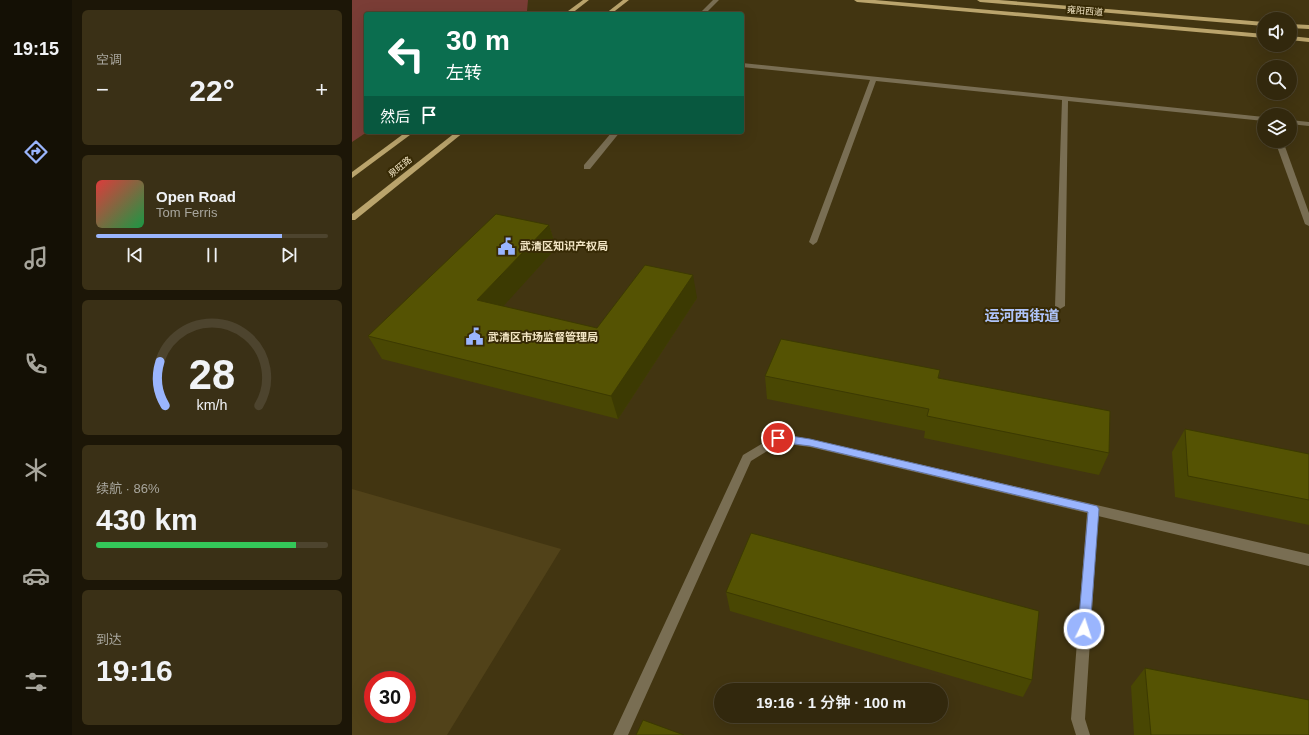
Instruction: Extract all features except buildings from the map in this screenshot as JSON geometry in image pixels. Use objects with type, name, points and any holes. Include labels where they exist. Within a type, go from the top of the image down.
[{"type":"main road","points":[[570,12],[586,0]]},
{"type":"main road","points":[[611,12],[626,0]]},
{"type":"main road","name":"雍阳西道","points":[[857,0],[1257,35]]},
{"type":"main road","name":"雍阳西道","points":[[980,0],[1257,23]]},
{"type":"main road","points":[[1297,26],[1309,27]]},
{"type":"main road","points":[[1297,39],[1309,40]]},
{"type":"main road","name":"泉旺路","points":[[352,176],[407,134]]},
{"type":"main road","name":"泉旺路","points":[[352,218],[457,134]]},
{"type":"street","points":[[704,12],[716,0]]},
{"type":"street","points":[[744,65],[1257,118]]},
{"type":"street","points":[[813,242],[874,78]]},
{"type":"street","points":[[1060,306],[1065,98]]},
{"type":"street","points":[[1297,123],[1309,124]]},
{"type":"street","points":[[587,167],[614,134]]},
{"type":"street","points":[[1282,148],[1309,224]]},
{"type":"street","points":[[620,735],[747,458],[778,438],[810,442],[1309,560]]},
{"type":"street","points":[[1083,735],[1078,719],[1093,509]]},
{"type":"shaded area","points":[[352,0],[528,0],[526,12],[364,12],[364,134],[352,142]]},
{"type":"shaded area","points":[[352,489],[561,549],[447,735],[352,735]]},
{"type":"place","name":"武清区知识产权局","points":[[507,246]]},
{"type":"place","name":"武清区市场监督管理局","points":[[475,337]]},
{"type":"district","name":"运河西街道","points":[[1022,316]]},
{"type":"route","points":[[778,438],[810,442],[1093,509],[1084,629]]}]
